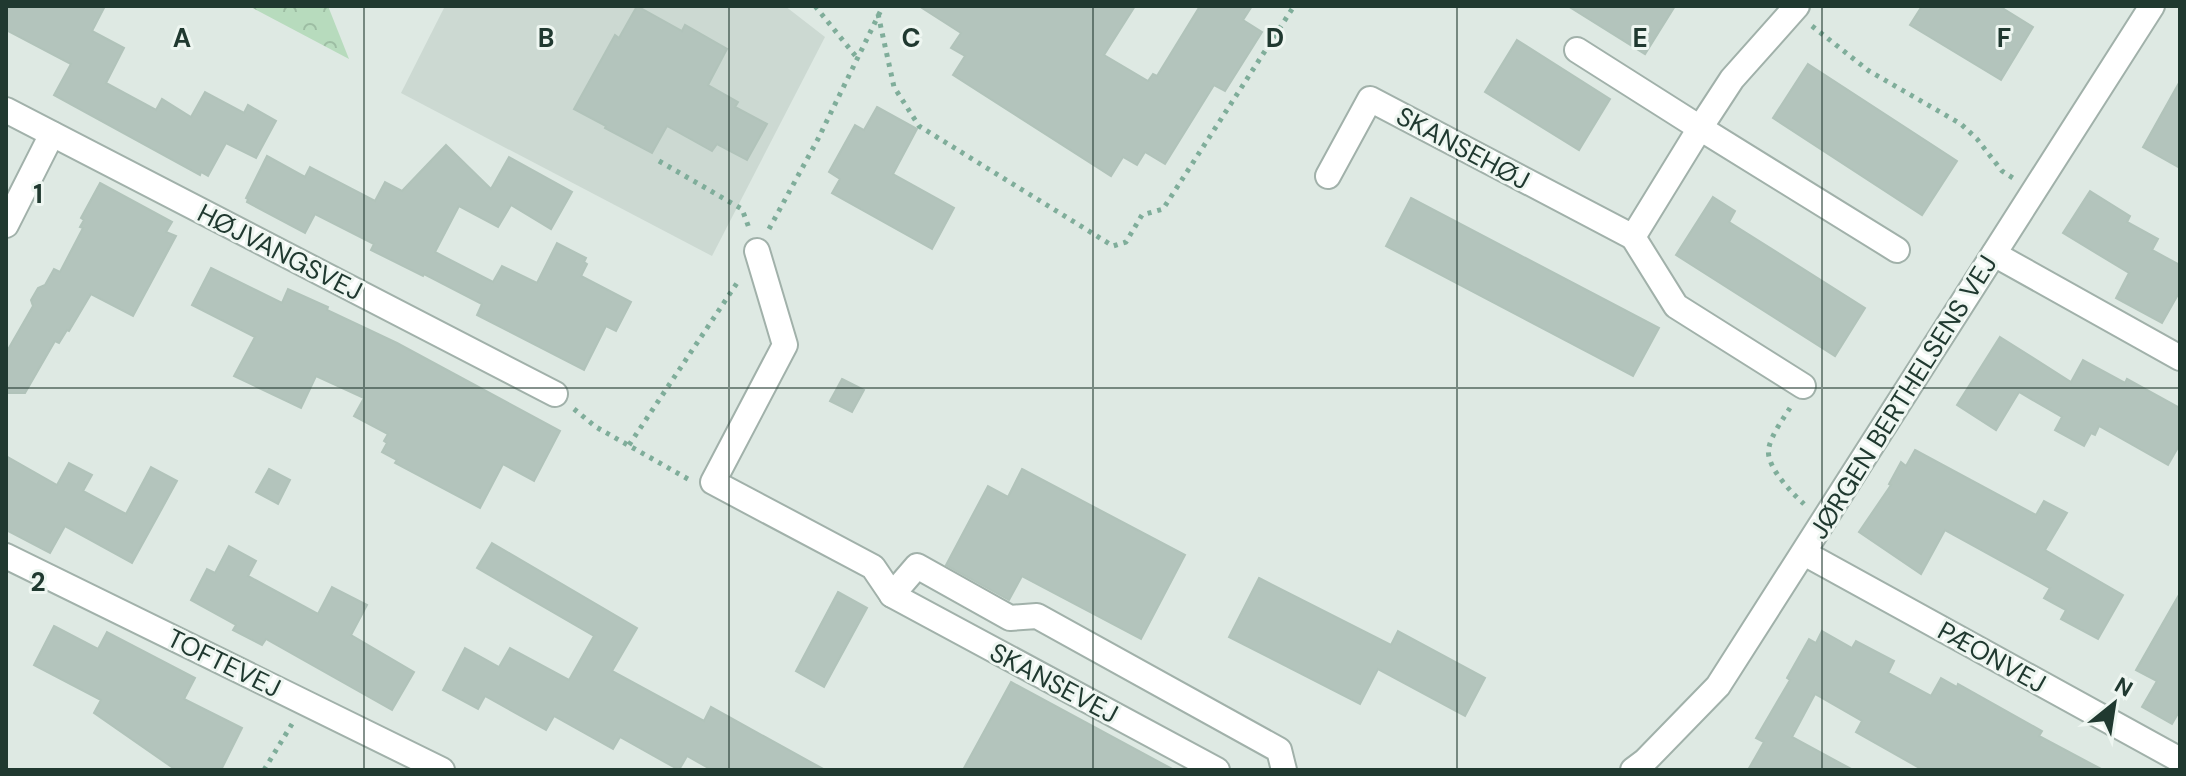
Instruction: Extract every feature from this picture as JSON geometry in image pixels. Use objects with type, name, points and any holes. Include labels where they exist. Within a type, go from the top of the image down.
[{"type":"street","name":"JØRGEN BERTHELSENS VEJ","points":[[1633,770],[1718,686],[2152,6]]},
{"type":"street","points":[[1795,8],[1732,79],[1633,237],[1676,306],[1803,386]]},
{"type":"street","points":[[1577,50],[1897,250]]},
{"type":"street","name":"SKANSEHØJ","points":[[1328,176],[1370,99],[1633,237]]},
{"type":"street","name":"HØJVANGSVEJ","points":[[6,110],[555,394]]},
{"type":"street","points":[[6,225],[52,134]]},
{"type":"street","points":[[757,251],[785,345],[713,482],[873,567],[892,595],[917,566],[1010,618],[1037,616],[1279,750],[1284,770]]},
{"type":"street","points":[[1994,254],[2180,358]]},
{"type":"street","name":"PÆONVEJ","points":[[1804,553],[2180,760]]},
{"type":"street","name":"TOFTEVEJ","points":[[6,556],[442,770]]},
{"type":"street","name":"SKANSEVEJ","points":[[892,595],[1217,770]]},
{"type":"path","points":[[815,6],[858,59]]},
{"type":"path","points":[[878,14],[894,87],[919,126],[1113,246],[1126,242],[1142,215],[1163,209],[1294,6]]},
{"type":"path","points":[[1795,8],[1869,71],[1961,124],[2002,171],[2034,191]]},
{"type":"path","points":[[659,161],[742,209],[757,251]]},
{"type":"path","points":[[1782,421],[1768,448],[1770,460],[1782,481],[1824,522]]},
{"type":"path","points":[[264,770],[305,703]]},
{"type":"shaded area","points":[[445,6],[785,6],[825,37],[712,256],[401,93]]},
{"type":"green space","points":[[249,6],[328,6],[349,59]]},
{"type":"building","points":[[6,6],[105,6],[92,31],[124,48],[106,83],[156,110],[162,99],[191,117],[205,92],[244,113],[248,105],[276,121],[256,158],[226,143],[208,176],[201,172],[200,175],[54,95],[71,64],[6,30]]},
{"type":"building","points":[[637,6],[682,31],[685,25],[727,49],[708,85],[738,102],[735,107],[767,124],[747,160],[717,144],[712,151],[667,126],[652,153],[574,109],[615,35],[619,38]]},
{"type":"building","points":[[919,6],[1135,6],[1104,55],[1148,81],[1153,74],[1157,76],[1200,6],[1252,6],[1243,20],[1262,32],[1225,91],[1214,85],[1165,164],[1145,152],[1137,165],[1123,157],[1111,176],[953,75],[965,56],[951,48],[961,33]]},
{"type":"building","points":[[1568,6],[1675,6],[1645,54]]},
{"type":"building","points":[[1922,6],[1999,6],[2033,27],[2001,80],[1910,25]]},
{"type":"building","points":[[1517,40],[1610,99],[1579,150],[1485,92]]},
{"type":"building","points":[[1808,64],[1957,161],[1922,215],[1773,118]]},
{"type":"building","points":[[2180,81],[2180,168],[2143,147]]},
{"type":"building","points":[[877,107],[917,129],[893,174],[954,208],[932,249],[832,193],[840,179],[829,172],[855,125],[864,130]]},
{"type":"building","points":[[446,145],[491,189],[509,157],[572,192],[551,229],[511,205],[498,227],[459,206],[435,252],[493,282],[502,266],[537,283],[557,243],[586,258],[584,262],[587,264],[581,276],[631,302],[616,331],[606,326],[584,370],[477,315],[482,304],[371,250],[374,244],[315,214],[305,233],[247,202],[246,198],[267,156],[305,177],[310,167],[375,201],[385,182],[402,191]]},
{"type":"building","points":[[100,183],[172,222],[166,232],[176,236],[133,316],[91,294],[69,331],[59,343],[55,341],[25,393],[6,393],[6,353],[33,306],[31,300],[38,288],[45,285],[54,269],[60,272],[83,228],[80,227],[84,220],[81,218]]},
{"type":"building","points":[[2090,191],[2130,216],[2127,222],[2158,239],[2152,250],[2180,265],[2180,291],[2162,323],[2116,298],[2129,273],[2063,233]]},
{"type":"building","points":[[1713,197],[1735,211],[1729,222],[1865,308],[1835,356],[1676,255]]},
{"type":"building","points":[[1411,198],[1659,328],[1633,376],[1386,246]]},
{"type":"building","points":[[211,268],[282,303],[288,289],[328,307],[327,310],[397,343],[560,431],[534,481],[503,464],[480,508],[395,463],[397,460],[382,452],[388,434],[354,416],[364,398],[316,376],[301,408],[234,376],[255,337],[192,305]]},
{"type":"building","points":[[2000,337],[2071,382],[2083,360],[2125,383],[2127,379],[2180,408],[2180,444],[2168,465],[2099,426],[2084,446],[2055,430],[2062,417],[2019,392],[1996,430],[1957,405]]},
{"type":"building","points":[[842,379],[864,390],[852,412],[830,401]]},
{"type":"building","points":[[1915,450],[2036,515],[2044,501],[2067,513],[2045,550],[2123,595],[2098,639],[2061,619],[2066,610],[2044,598],[2050,588],[1945,530],[1921,574],[1859,532],[1891,485],[1901,462],[1906,466]]},
{"type":"building","points":[[6,456],[57,485],[69,463],[92,475],[83,491],[126,514],[151,467],[177,481],[132,563],[65,526],[50,553],[6,530]]},
{"type":"building","points":[[269,469],[290,480],[278,504],[256,492]]},
{"type":"building","points":[[1022,469],[1185,555],[1141,639],[1022,576],[1009,600],[946,565],[988,486],[1008,497]]},
{"type":"building","points":[[492,543],[637,628],[612,671],[704,721],[711,707],[825,770],[712,770],[687,756],[679,770],[620,737],[613,749],[554,716],[546,730],[485,696],[478,709],[443,690],[465,648],[499,667],[510,648],[569,680],[594,636],[477,568]]},
{"type":"building","points":[[229,546],[256,561],[248,576],[318,614],[332,587],[367,605],[351,635],[414,672],[392,710],[266,639],[262,645],[233,630],[236,625],[191,600],[207,569],[215,573]]},
{"type":"building","points":[[1259,578],[1391,645],[1398,631],[1485,678],[1465,716],[1378,669],[1360,704],[1229,637]]},
{"type":"building","points":[[838,592],[867,608],[824,687],[796,671]]},
{"type":"building","points":[[2180,593],[2180,710],[2172,724],[2142,707],[2157,681],[2136,670]]},
{"type":"building","points":[[54,626],[98,649],[107,632],[195,678],[184,699],[242,728],[221,770],[176,770],[94,713],[101,700],[34,665]]},
{"type":"building","points":[[1822,631],[1852,648],[1856,641],[1894,661],[1888,673],[1931,696],[1941,678],[1957,687],[1958,684],[2042,731],[2039,736],[2103,770],[1923,770],[1856,732],[1862,721],[1815,694],[1792,737],[1853,770],[1748,770],[1764,742],[1756,738],[1790,680],[1787,678],[1809,639],[1816,643]]},
{"type":"building","points":[[1011,682],[1174,770],[963,770]]}]
